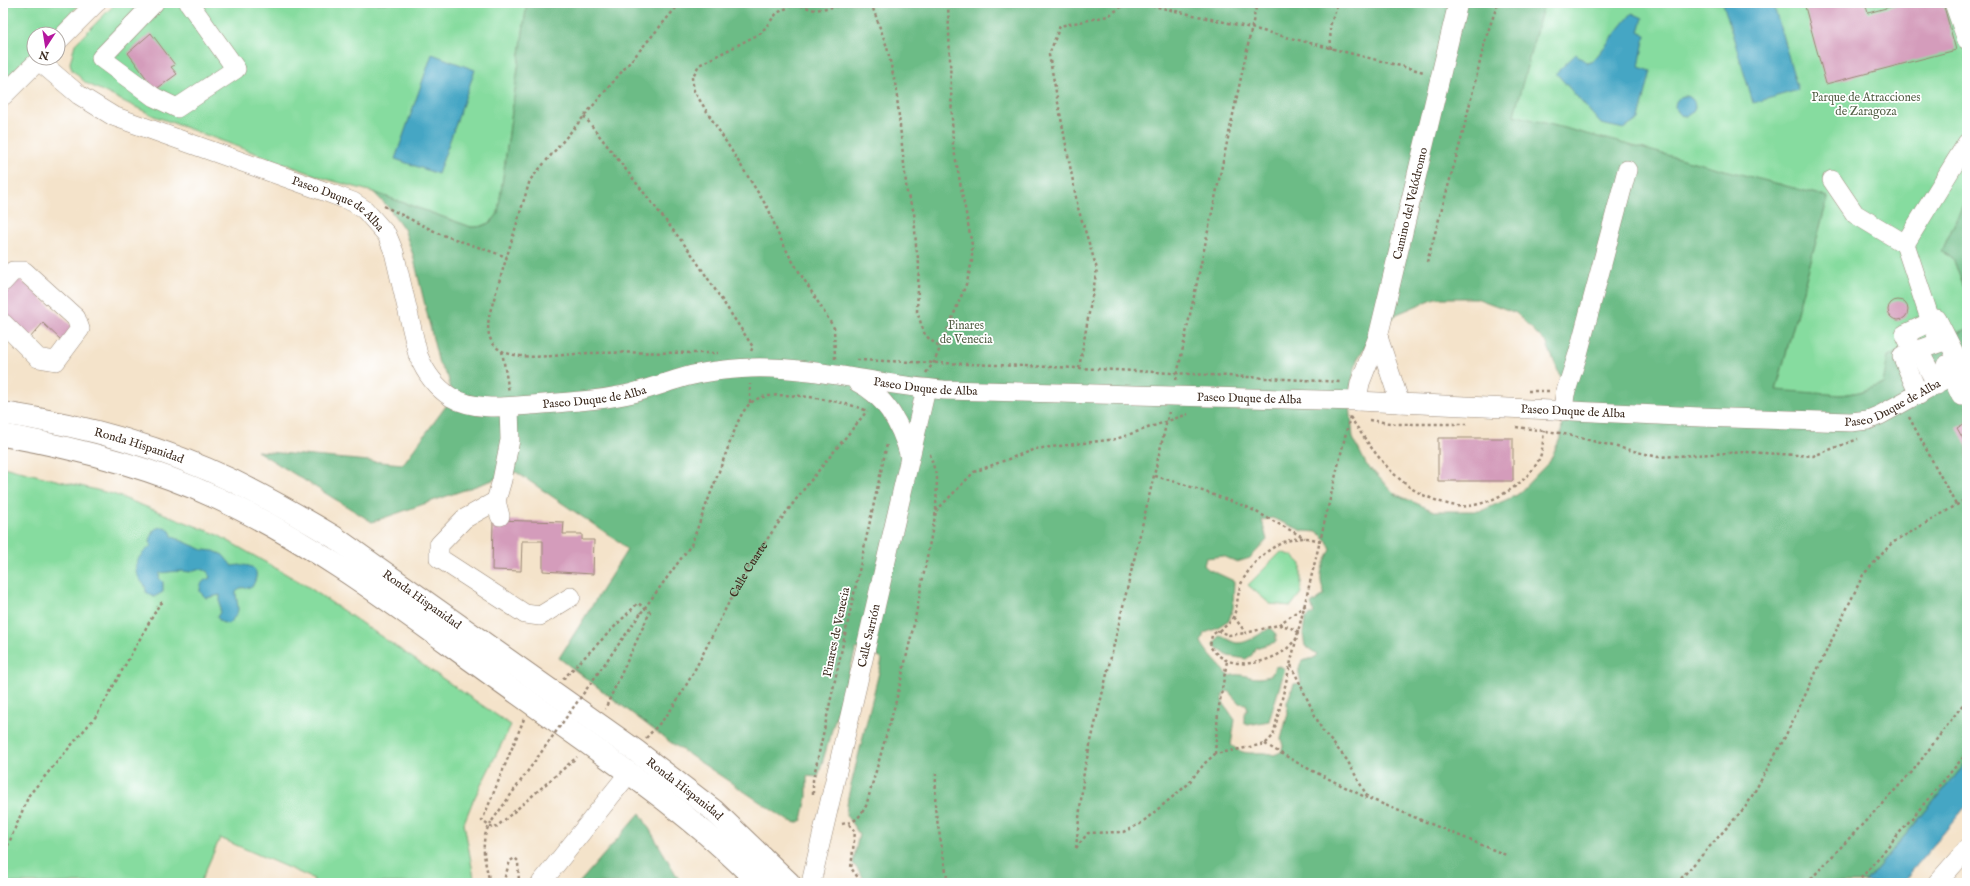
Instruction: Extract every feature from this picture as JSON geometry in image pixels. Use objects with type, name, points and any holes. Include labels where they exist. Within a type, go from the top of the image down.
[{"type":"highway","name":"Ronda Hispanidad","points":[[3,413],[102,433],[162,451],[238,484],[282,506],[334,537],[551,690],[641,745],[713,810],[789,883]]},
{"type":"highway","name":"Ronda Hispanidad","points":[[3,435],[96,454],[156,473],[216,497],[278,528],[333,563],[629,773],[706,832],[759,883]]},
{"type":"highway","points":[[629,773],[641,745]]},
{"type":"street","points":[[66,34],[96,3]]},
{"type":"street","points":[[154,3],[101,58],[154,97],[177,108],[236,68],[190,3]]},
{"type":"street","name":"Camino del Velódromo","points":[[1356,405],[1378,337],[1458,3]]},
{"type":"street","points":[[1954,3],[1967,40]]},
{"type":"street","points":[[3,96],[33,66]]},
{"type":"street","name":"Paseo Duque de Alba","points":[[48,66],[79,95],[113,116],[321,190],[353,202],[365,210],[387,235],[391,243],[418,355],[429,377],[443,392],[460,401],[480,406],[510,407],[612,398],[703,373],[750,368],[784,368],[921,388],[1172,396],[1356,405],[1558,405],[1851,422],[1874,418],[1955,375]]},
{"type":"street","points":[[1961,396],[1955,375],[1927,347],[1919,328],[1906,244],[1967,143]]},
{"type":"street","points":[[1558,405],[1578,354],[1627,170]]},
{"type":"street","points":[[1832,180],[1856,214],[1906,244]]},
{"type":"street","points":[[3,282],[13,271],[24,271],[76,318],[80,329],[56,360],[38,358],[3,324]]},
{"type":"street","points":[[1378,337],[1400,404]]},
{"type":"street","points":[[1927,347],[1955,375]]},
{"type":"street","points":[[1919,395],[1902,356],[1927,347]]},
{"type":"street","points":[[849,378],[862,384],[880,398],[897,423],[907,444],[911,459]]},
{"type":"street","name":"Calle Sarrión","points":[[811,883],[911,459],[919,421],[921,388]]},
{"type":"street","points":[[510,407],[510,440],[498,508],[464,519],[439,545],[439,558],[525,614],[540,616],[571,597]]},
{"type":"street","points":[[541,883],[629,773]]},
{"type":"street","points":[[1937,883],[1967,849]]},
{"type":"path","points":[[510,407],[502,351],[491,340],[488,322],[530,180],[680,3]]},
{"type":"path","points":[[835,360],[834,328],[790,257],[778,234],[769,210],[694,92],[692,78],[699,65],[761,33],[777,13],[795,4],[815,10],[855,3]]},
{"type":"path","points":[[871,3],[887,47],[896,88],[907,193],[914,212],[916,246],[919,264],[916,312],[925,335],[940,348]]},
{"type":"path","points":[[921,388],[934,362],[967,282],[972,261],[972,245],[953,146],[948,3]]},
{"type":"path","points":[[1079,368],[1097,269],[1078,208],[1050,55],[1060,26],[1108,16],[1127,3]]},
{"type":"path","points":[[1140,3],[1251,28],[1440,76]]},
{"type":"path","points":[[1257,3],[1172,396],[1168,422],[1084,771],[1076,848],[1088,833],[1123,832],[1140,824],[1187,785],[1205,763],[1215,754],[1265,744],[1274,736],[1320,541],[1356,405]]},
{"type":"path","points":[[1330,49],[1330,26],[1338,3]]},
{"type":"path","points":[[1427,262],[1461,140],[1486,37],[1498,3]]},
{"type":"path","points":[[584,116],[691,254],[753,347],[750,352],[750,404]]},
{"type":"path","points":[[383,205],[440,234],[507,257]]},
{"type":"path","points":[[934,362],[1177,373],[1356,405]]},
{"type":"path","points":[[1356,405],[1378,459],[1396,476],[1412,488],[1436,500],[1457,506],[1475,504],[1512,490],[1531,472],[1540,456],[1544,430],[1558,405],[1527,391]]},
{"type":"path","points":[[490,883],[483,842],[489,825],[691,545],[741,414],[750,404],[762,397],[805,397],[847,403],[872,414]]},
{"type":"path","points":[[1342,416],[1356,405]]},
{"type":"path","name":"Calle Cuarte","points":[[641,745],[672,709],[699,661],[733,593],[782,517],[866,411]]},
{"type":"path","points":[[936,511],[974,472],[1035,449],[1116,439],[1190,413]]},
{"type":"path","points":[[1902,418],[1908,414],[1956,505]]},
{"type":"path","points":[[1365,419],[1396,424],[1471,424]]},
{"type":"path","points":[[862,883],[851,868],[855,832],[849,824],[858,817],[866,806],[896,701],[914,624],[936,511],[937,478],[919,421]]},
{"type":"path","name":"Pinares de Venecia","points":[[813,795],[813,780],[885,450],[897,423]]},
{"type":"path","points":[[1508,425],[1544,430],[1658,457],[1747,452],[1813,456],[1863,436]]},
{"type":"path","points":[[1155,476],[1183,484],[1247,507],[1305,538],[1320,541]]},
{"type":"path","points":[[1677,883],[1747,805],[1783,741],[1863,575],[1892,543],[1967,499]]},
{"type":"path","points":[[1298,637],[1282,653],[1250,664],[1227,661],[1215,654],[1210,646],[1212,634],[1228,625],[1234,616],[1240,586],[1249,569],[1258,558],[1272,548],[1284,543],[1305,538]]},
{"type":"path","points":[[3,857],[29,795],[97,715],[159,605],[164,600]]},
{"type":"path","points":[[551,690],[638,603],[650,612],[605,709]]},
{"type":"path","points":[[1217,631],[1229,635],[1278,624],[1306,605]]},
{"type":"path","points":[[1234,616],[1246,632]]},
{"type":"path","points":[[1278,624],[1299,632]]},
{"type":"path","points":[[1215,754],[1218,712],[1227,661]]},
{"type":"path","points":[[1291,664],[1322,730],[1346,760],[1368,798]]},
{"type":"path","points":[[1807,883],[1912,772],[1967,699]]},
{"type":"path","points":[[518,714],[530,722]]},
{"type":"path","points":[[525,718],[482,821],[494,829],[578,756]]},
{"type":"path","points":[[548,735],[554,739]]},
{"type":"path","points":[[1265,744],[1303,766],[1368,798],[1506,855]]},
{"type":"path","points":[[572,752],[583,759]]},
{"type":"path","points":[[1857,883],[1967,753]]},
{"type":"path","points":[[936,773],[935,808],[948,883]]},
{"type":"path","points":[[503,883],[510,861],[514,858],[518,861],[520,883]]},
{"type":"green space","points":[[3,3],[81,3],[58,26],[26,26],[26,58],[3,81]]},
{"type":"green space","points":[[116,3],[527,3],[498,213],[496,217],[487,224],[479,227],[471,227],[373,192],[326,179],[154,116],[86,83],[72,70],[70,63],[75,44]]},
{"type":"green space","name":"Pinares de Venecia","points":[[527,3],[1544,3],[1514,115],[1828,197],[1776,390],[1841,395],[1860,392],[1883,384],[1888,356],[1956,330],[1958,333],[1967,329],[1967,762],[1865,883],[867,883],[853,863],[859,834],[846,815],[848,797],[882,660],[869,647],[856,649],[818,777],[807,776],[807,797],[802,820],[796,823],[787,820],[670,742],[559,658],[627,550],[618,541],[516,472],[372,522],[257,451],[403,464],[452,398],[448,377],[439,364],[413,255],[404,229],[388,207],[373,192],[471,227],[479,227],[487,224],[496,217],[498,213]],"holes":[[[1435,298],[1476,298],[1516,313],[1547,344],[1564,386],[1561,436],[1550,461],[1517,495],[1481,511],[1434,511],[1395,494],[1366,464],[1353,438],[1349,393],[1357,360],[1369,340],[1397,314]],[[1272,518],[1303,531],[1318,532],[1327,541],[1331,550],[1321,572],[1321,582],[1324,595],[1311,604],[1314,613],[1305,619],[1303,634],[1305,646],[1317,654],[1314,658],[1302,661],[1300,664],[1299,672],[1301,683],[1294,684],[1287,702],[1288,713],[1281,739],[1283,746],[1281,752],[1274,755],[1268,753],[1242,752],[1231,745],[1235,720],[1222,701],[1224,693],[1228,691],[1239,703],[1246,704],[1248,709],[1244,714],[1244,723],[1248,725],[1269,721],[1285,669],[1280,666],[1275,667],[1272,674],[1260,678],[1240,675],[1229,676],[1210,655],[1201,642],[1204,633],[1213,630],[1229,620],[1233,608],[1234,581],[1208,569],[1204,565],[1206,558],[1223,556],[1237,562],[1250,558],[1267,540],[1262,520]]]},
{"type":"green space","name":"Parque de Atracciones de Zaragoza","points":[[1544,3],[1967,3],[1967,196],[1942,251],[1953,258],[1967,296],[1967,329],[1957,333],[1955,330],[1889,356],[1883,384],[1859,392],[1841,395],[1776,391],[1828,197],[1513,115]]},
{"type":"green space","points":[[1967,196],[1967,296],[1953,258],[1942,251]]},
{"type":"green space","points":[[3,467],[113,494],[216,534],[307,586],[511,725],[472,803],[464,823],[475,883],[313,883],[314,879],[220,838],[200,883],[3,883]]},
{"type":"green space","points":[[1281,552],[1293,556],[1301,564],[1301,593],[1291,606],[1270,604],[1248,585]]},
{"type":"green space","points":[[1270,628],[1276,634],[1276,642],[1255,648],[1252,655],[1246,659],[1228,656],[1213,645],[1219,636],[1237,643],[1241,643]]},
{"type":"green space","points":[[640,813],[681,883],[579,883]]},
{"type":"water","points":[[1723,3],[1773,3],[1798,90],[1753,103]]},
{"type":"water","points":[[1632,13],[1643,18],[1639,32],[1645,35],[1639,67],[1651,71],[1639,119],[1624,129],[1601,124],[1556,73],[1576,54],[1587,63],[1593,61]]},
{"type":"water","points":[[432,54],[475,70],[438,174],[395,159]]},
{"type":"water","points":[[1685,96],[1692,99],[1695,106],[1692,113],[1685,116],[1678,113],[1675,106],[1678,99]]},
{"type":"water","points":[[165,527],[170,531],[173,537],[203,550],[214,551],[223,555],[232,566],[249,566],[255,571],[256,575],[252,587],[240,588],[236,592],[238,609],[236,615],[228,624],[221,622],[217,617],[220,612],[220,595],[206,598],[200,592],[200,586],[202,583],[210,578],[208,572],[203,570],[197,569],[190,572],[179,571],[160,573],[159,578],[163,582],[163,592],[154,597],[146,592],[145,586],[137,573],[136,564],[140,556],[151,546],[150,541],[153,531],[157,528]]},
{"type":"water","points":[[1967,762],[1967,805],[1902,883],[1865,883]]},
{"type":"building","points":[[1804,3],[1865,3],[1868,13],[1904,3],[1943,3],[1956,50],[1826,84]]},
{"type":"building","points":[[151,33],[175,65],[171,67],[177,74],[155,90],[128,53]]},
{"type":"building","points":[[19,278],[74,328],[62,341],[43,323],[29,339],[3,315],[3,295]]},
{"type":"building","points":[[1898,300],[1905,303],[1908,310],[1905,317],[1898,320],[1891,317],[1888,310],[1891,303]]},
{"type":"building","points":[[1967,422],[1967,446],[1957,428]]},
{"type":"building","points":[[1438,438],[1513,438],[1513,481],[1438,481]]},
{"type":"building","points":[[493,520],[564,522],[563,534],[582,534],[582,540],[594,540],[593,574],[543,571],[543,541],[522,541],[521,571],[492,570]]}]
